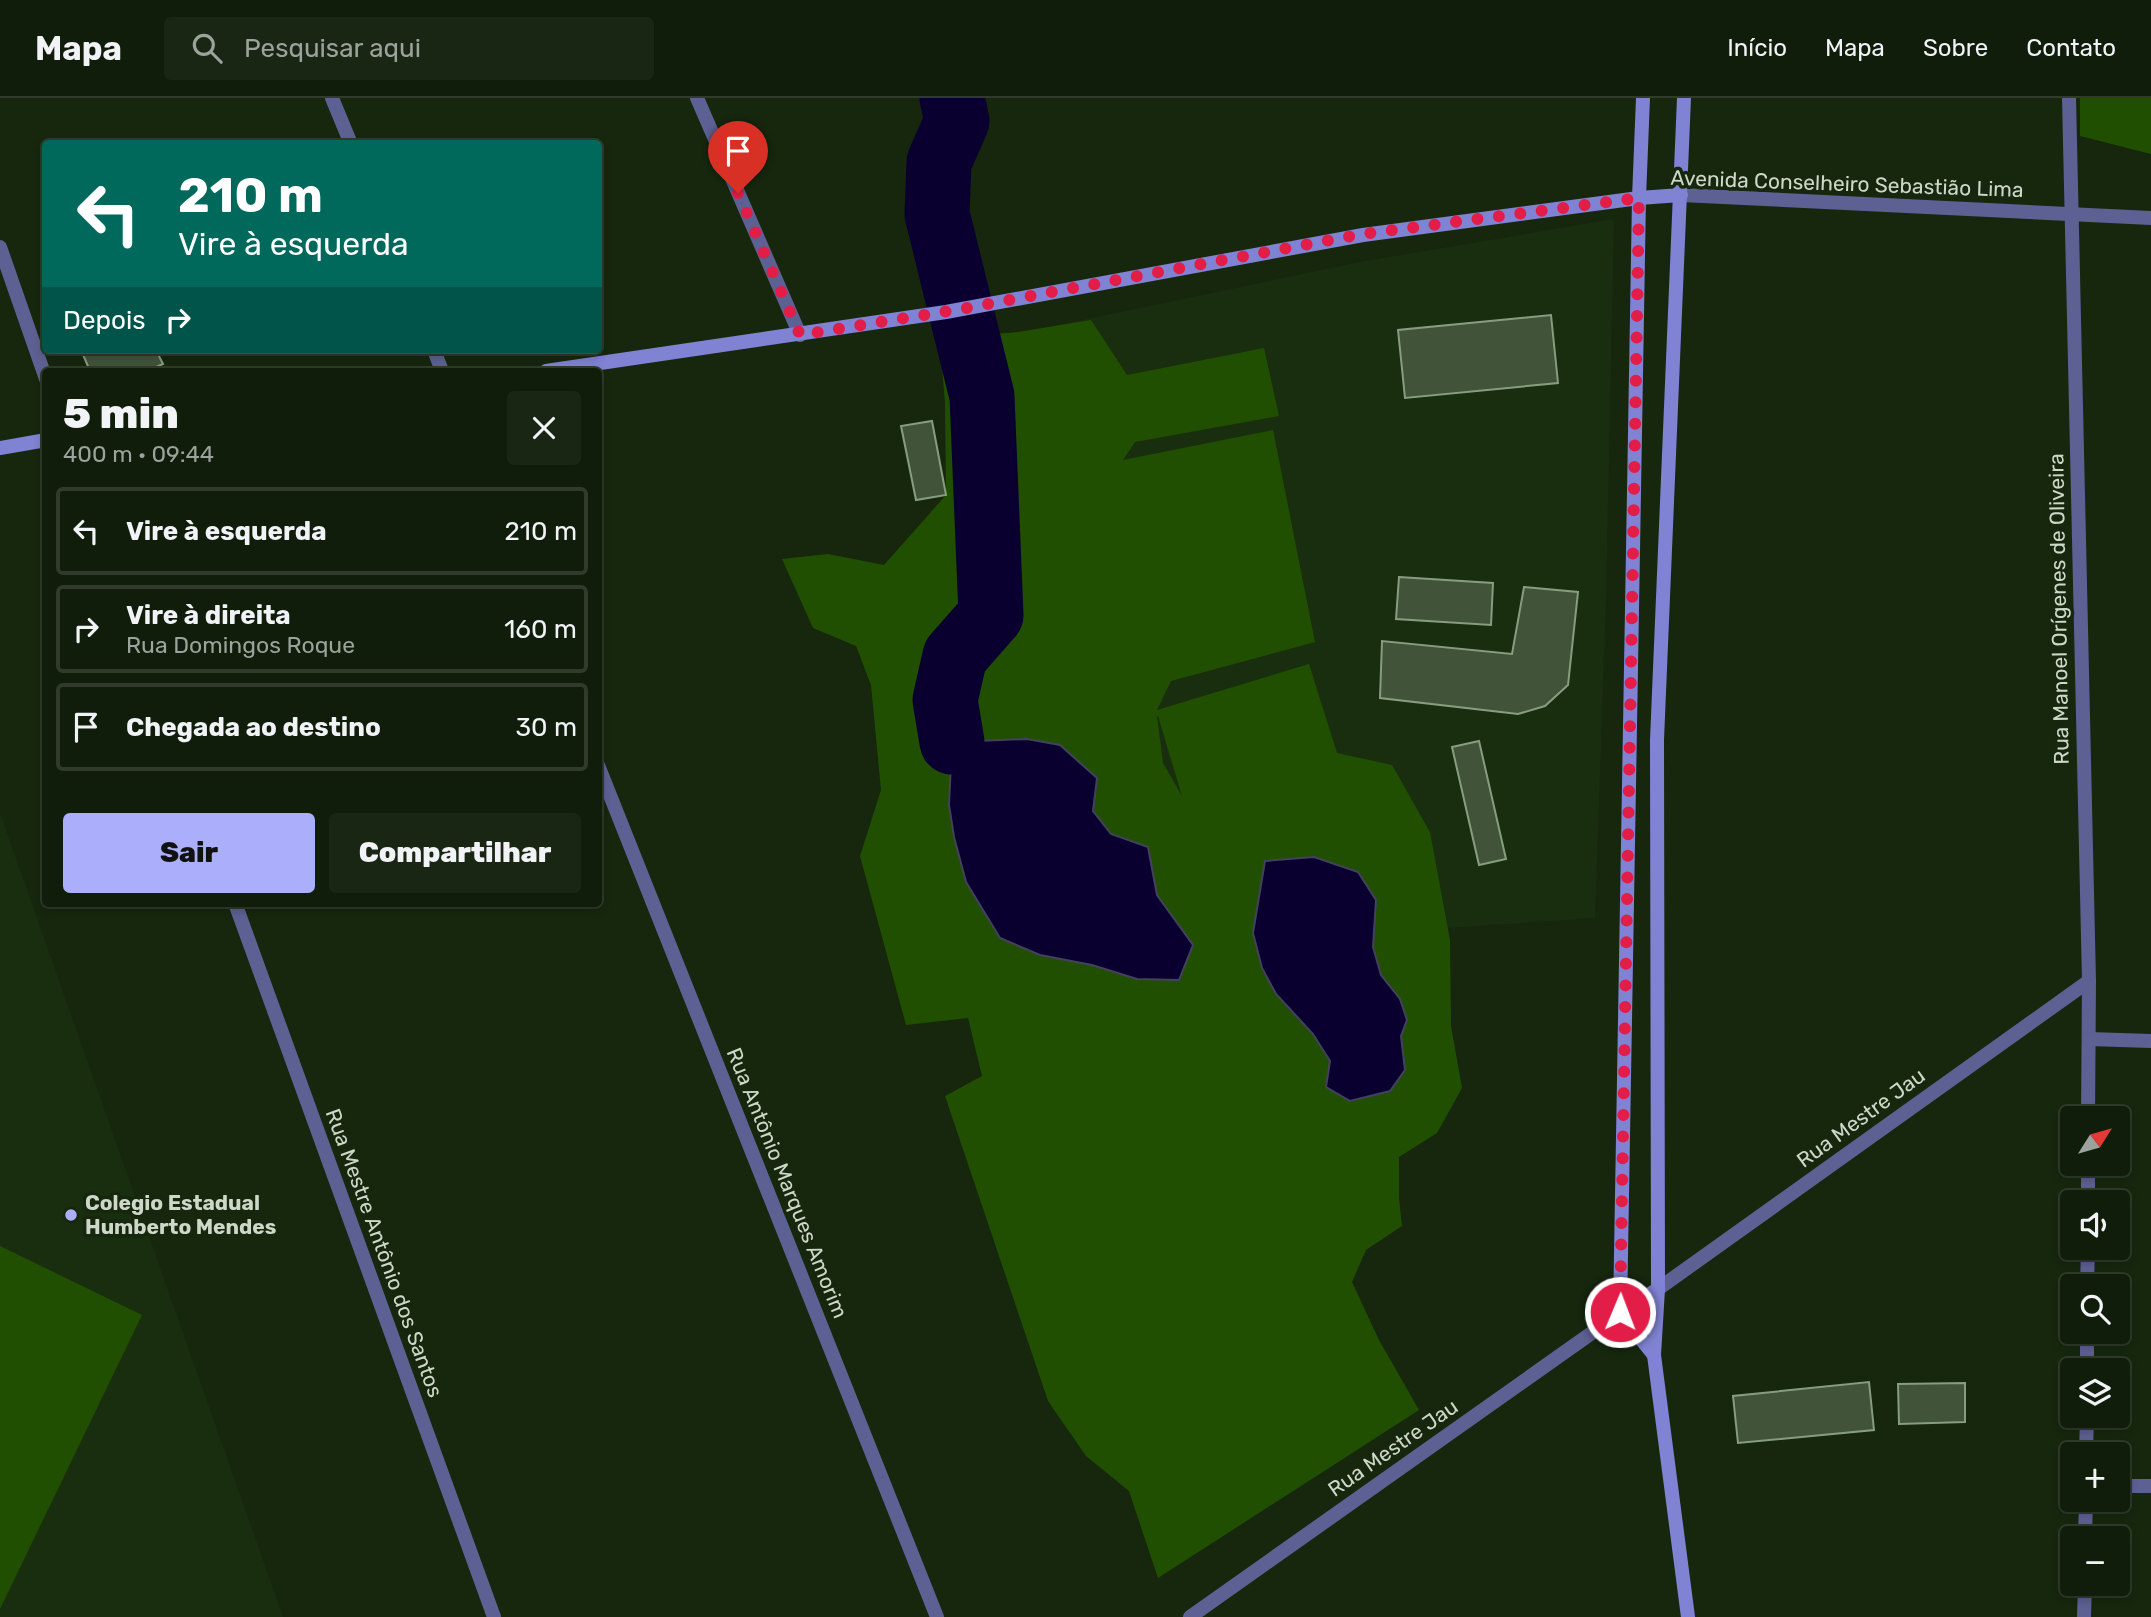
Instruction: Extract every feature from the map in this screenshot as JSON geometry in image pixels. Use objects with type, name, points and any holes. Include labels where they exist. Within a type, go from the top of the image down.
[{"type":"street","points":[[332,98],[349,140]]},
{"type":"street","points":[[697,98],[800,335]]},
{"type":"street","points":[[1643,98],[1639,198],[1620,1312],[1654,1355]]},
{"type":"street","points":[[1684,98],[1657,740],[1658,1289],[1654,1355],[1688,1617]]},
{"type":"street","name":"Rua Manoel Orígenes de Oliveira","points":[[2069,98],[2089,981],[2088,1106]]},
{"type":"street","name":"Avenida Conselheiro Sebastião Lima","points":[[567,368],[946,312],[1363,234],[1639,198],[1681,195],[2151,218]]},
{"type":"street","points":[[0,247],[42,368]]},
{"type":"street","points":[[0,448],[42,441]]},
{"type":"street","name":"Rua Antônio Marques Amorim","points":[[602,775],[937,1617]]},
{"type":"street","name":"Rua Mestre Antônio dos Santos","points":[[236,907],[494,1617]]},
{"type":"street","name":"Rua Mestre Jau","points":[[1658,1289],[2089,981]]},
{"type":"street","points":[[2089,1040],[2151,1041]]},
{"type":"street","points":[[1620,1312],[1658,1289]]},
{"type":"street","name":"Rua Mestre Jau","points":[[1190,1617],[1620,1312]]},
{"type":"street","points":[[2130,1486],[2151,1486]]},
{"type":"street","points":[[2084,1617],[2085,1596]]},
{"type":"shaded area","points":[[1614,219],[1606,597],[1595,918],[1193,945],[1049,327],[1360,262]]},
{"type":"shaded area","points":[[1027,739],[1060,745],[1097,778],[1093,811],[1111,834],[1148,847],[1157,895],[1193,945],[1179,980],[1137,979],[1092,965],[1040,955],[1000,938],[966,882],[954,837],[949,805],[952,742]]},
{"type":"shaded area","name":"Colegio Estadual Humberto Mendes","points":[[0,813],[283,1617],[0,1617]]},
{"type":"shaded area","points":[[1314,857],[1358,872],[1376,900],[1373,947],[1381,975],[1400,999],[1407,1020],[1401,1036],[1405,1070],[1390,1091],[1350,1101],[1326,1087],[1330,1061],[1313,1034],[1276,994],[1262,968],[1253,933],[1265,861]]},
{"type":"green space","points":[[2080,98],[2151,98],[2151,154],[2080,136]]},
{"type":"green space","points":[[1091,320],[1127,375],[1264,348],[1279,416],[1135,442],[1123,460],[1273,430],[1315,642],[1171,681],[1157,710],[1309,664],[1337,753],[1392,765],[1430,832],[1450,940],[1451,1026],[1462,1088],[1437,1133],[1399,1157],[1402,1226],[1366,1250],[1352,1282],[1379,1340],[1419,1410],[1158,1578],[1129,1491],[1086,1456],[1048,1401],[945,1096],[982,1076],[968,1018],[906,1025],[860,856],[881,790],[871,685],[856,646],[813,628],[782,559],[828,554],[884,565],[946,495],[945,403],[941,355],[972,336],[1018,332]],"holes":[[[1158,716],[1182,796],[1163,763]]]},
{"type":"green space","points":[[0,1246],[142,1315],[0,1609]]},
{"type":"building","points":[[1551,315],[1558,383],[1405,398],[1398,330]]},
{"type":"building","points":[[83,354],[158,354],[163,364],[154,368],[89,368]]},
{"type":"building","points":[[932,421],[946,495],[916,500],[901,426]]},
{"type":"building","points":[[1399,577],[1493,583],[1491,625],[1396,619]]},
{"type":"building","points":[[1524,587],[1578,592],[1568,685],[1545,706],[1518,714],[1380,698],[1382,641],[1512,654]]},
{"type":"building","points":[[1479,741],[1506,859],[1479,865],[1452,747]]},
{"type":"building","points":[[1869,1382],[1874,1430],[1738,1443],[1733,1396]]},
{"type":"building","points":[[1965,1383],[1965,1422],[1899,1424],[1898,1384]]},
{"type":"waterway","points":[[952,98],[957,121],[939,162],[937,214],[982,396],[991,615],[955,656],[945,700],[952,742]]},
{"type":"place","name":"Colegio Estadual Humberto Mendes","points":[[71,1215]]},
{"type":"route","points":[[738,193],[800,335],[961,309],[1363,234],[1639,198],[1620,1312]]}]
